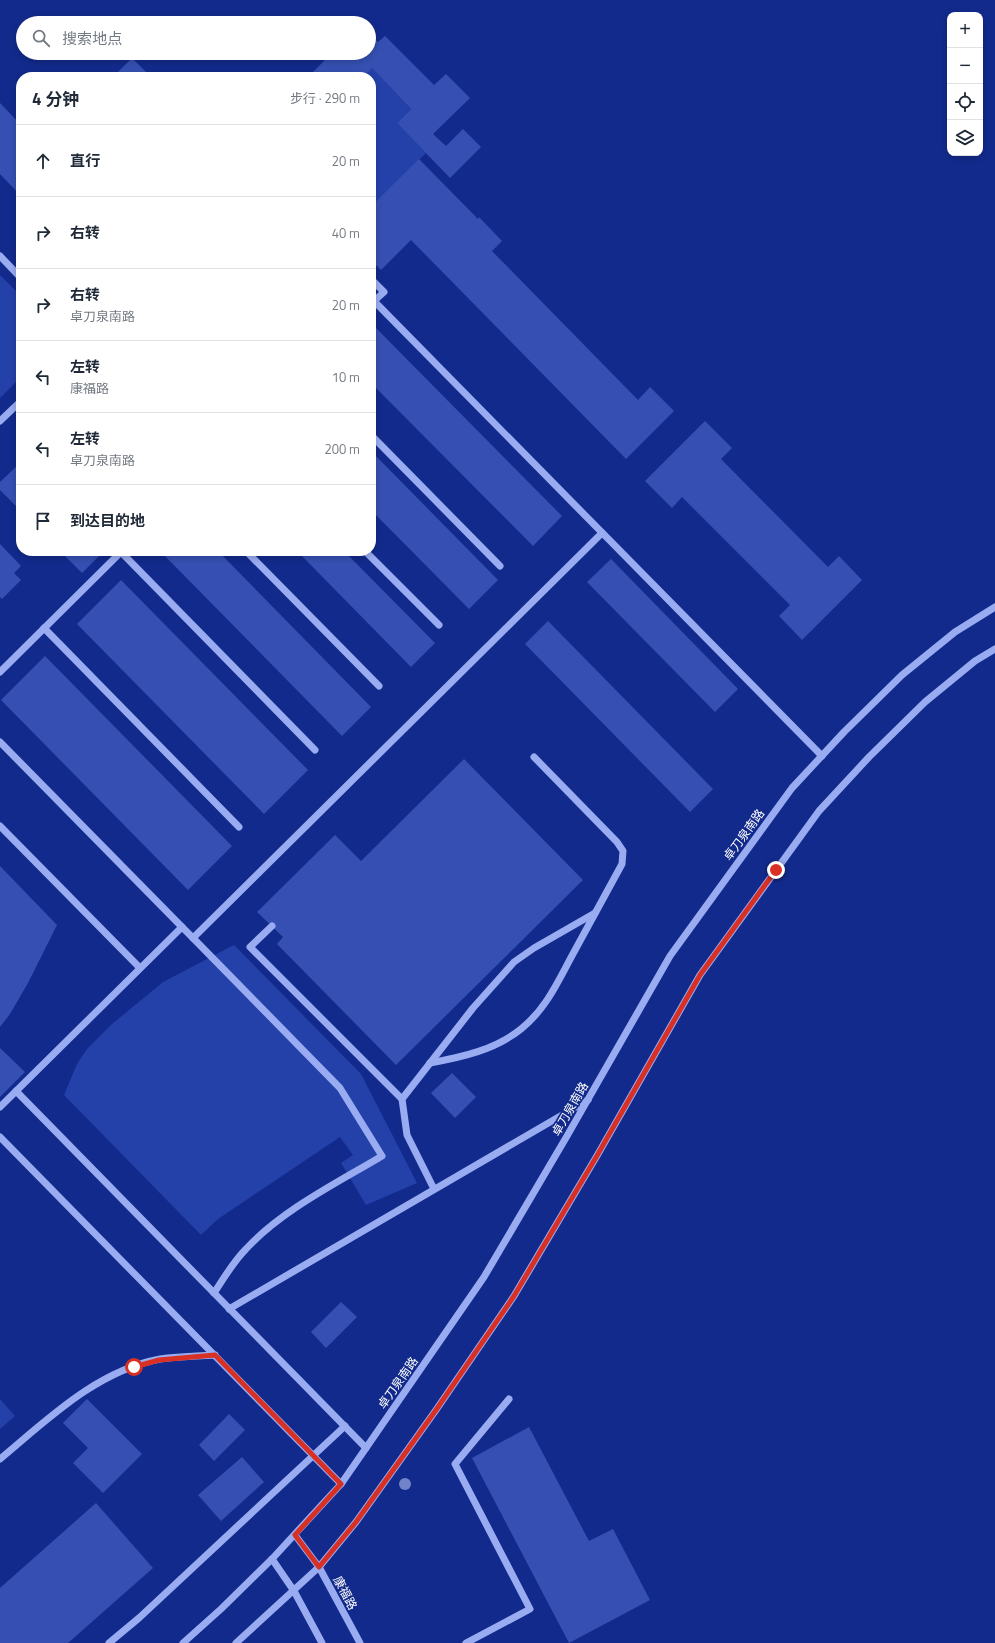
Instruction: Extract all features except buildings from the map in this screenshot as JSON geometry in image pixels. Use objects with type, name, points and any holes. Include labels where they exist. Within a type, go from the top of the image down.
[{"type":"street","points":[[0,256],[16,273]]},
{"type":"street","points":[[376,284],[384,292],[376,299]]},
{"type":"street","points":[[376,307],[822,756]]},
{"type":"street","points":[[0,421],[16,406]]},
{"type":"street","points":[[376,440],[500,566]]},
{"type":"street","points":[[193,938],[602,533]]},
{"type":"street","points":[[0,672],[118,556]]},
{"type":"street","points":[[126,556],[315,750]]},
{"type":"street","points":[[251,556],[379,686]]},
{"type":"street","points":[[370,556],[439,625]]},
{"type":"street","name":"卓刀泉南路","points":[[183,1643],[221,1609],[272,1559],[341,1484],[484,1277],[588,1100],[670,956],[792,788],[902,675],[954,632],[995,607]]},
{"type":"street","points":[[44,628],[239,826]]},
{"type":"street","points":[[236,1643],[319,1567],[356,1522],[436,1410],[514,1296],[598,1154],[700,975],[820,811],[870,757],[925,702],[975,661],[995,649]]},
{"type":"street","points":[[0,742],[340,1088],[382,1156],[290,1212],[265,1230],[240,1255],[214,1293]]},
{"type":"street","points":[[430,1062],[466,1056],[486,1049],[520,1030],[544,1007],[622,864],[623,851],[617,842],[534,757]]},
{"type":"street","points":[[0,826],[140,968]]},
{"type":"street","points":[[402,1099],[473,1008],[514,962],[534,948],[595,913]]},
{"type":"street","points":[[272,926],[250,947],[402,1099],[407,1135],[434,1189]]},
{"type":"street","points":[[0,1107],[182,927]]},
{"type":"street","points":[[16,1091],[366,1448]]},
{"type":"street","points":[[229,1309],[588,1100]]},
{"type":"street","points":[[0,1137],[341,1484]]},
{"type":"street","points":[[0,1459],[72,1400],[120,1372],[159,1360],[215,1355]]},
{"type":"street","points":[[466,1643],[530,1609],[455,1464],[509,1399]]},
{"type":"street","points":[[109,1643],[139,1618],[345,1426]]},
{"type":"street","name":"康福路","points":[[295,1535],[319,1567],[360,1643]]},
{"type":"street","points":[[272,1559],[294,1591],[322,1643]]},
{"type":"shaded area","points":[[372,68],[376,72],[368,72]]},
{"type":"shaded area","points":[[376,72],[411,109],[397,123],[426,153],[376,201]]},
{"type":"shaded area","points":[[0,275],[16,291],[16,382],[0,398]]},
{"type":"shaded area","points":[[234,945],[361,1074],[417,1183],[366,1205],[341,1163],[353,1155],[340,1137],[218,1219],[201,1235],[64,1095],[77,1064],[87,1049],[112,1024],[163,982]]},
{"type":"shaded area","points":[[0,1399],[15,1416],[0,1429]]},
{"type":"route","points":[[134,1367],[170,1358],[215,1355],[341,1484],[295,1535],[319,1567],[356,1522],[436,1410],[514,1296],[598,1154],[700,975],[776,870]]}]
